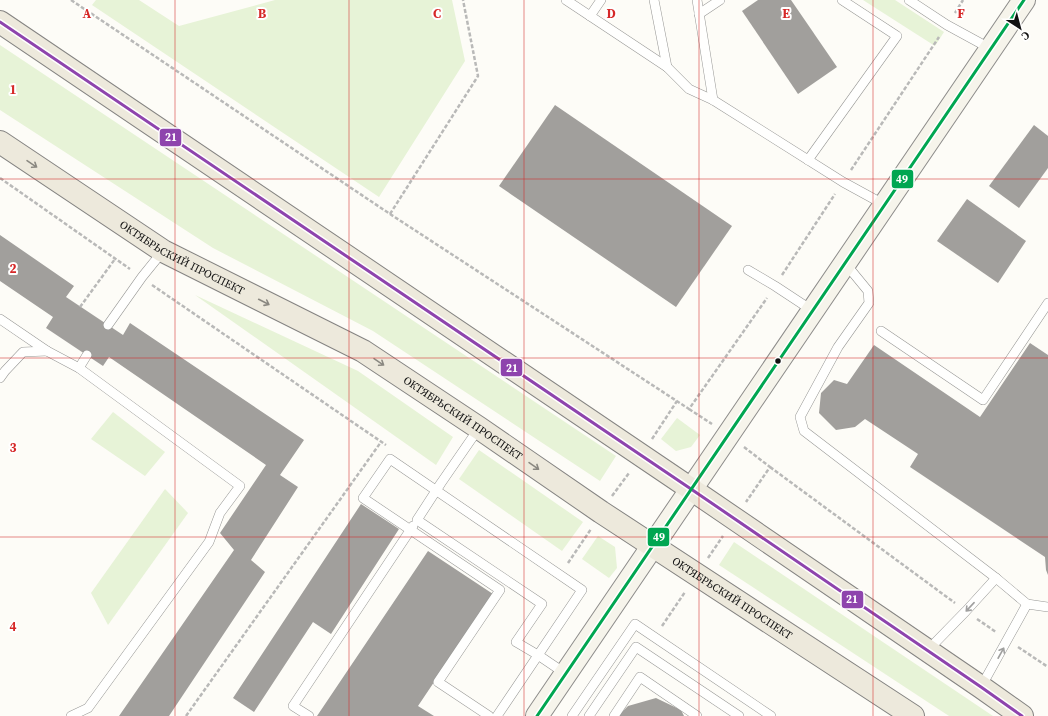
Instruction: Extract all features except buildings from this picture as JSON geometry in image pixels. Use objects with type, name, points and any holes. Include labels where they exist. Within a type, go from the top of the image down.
[{"type":"main road","points":[[0,22],[691,488],[1022,716]]},
{"type":"main road","name":"ОКТЯБРЬСКИЙ ПРОСПЕКТ","points":[[0,142],[163,251],[363,351],[479,428],[601,512],[913,716]]},
{"type":"street","points":[[537,716],[1024,0]]},
{"type":"lane","points":[[566,0],[666,67],[689,89],[713,100],[843,182],[885,205]]},
{"type":"lane","points":[[590,16],[601,0]]},
{"type":"lane","points":[[654,0],[666,67]]},
{"type":"lane","points":[[697,0],[713,100]]},
{"type":"lane","points":[[699,14],[720,0]]},
{"type":"lane","points":[[808,160],[897,36],[842,0]]},
{"type":"lane","points":[[909,0],[947,25],[990,49]]},
{"type":"lane","points":[[108,325],[142,277],[163,251]]},
{"type":"lane","points":[[845,263],[868,290],[870,303],[838,347],[800,417],[804,431],[996,578],[1027,604],[1048,607]]},
{"type":"lane","points":[[748,270],[813,311]]},
{"type":"lane","points":[[881,331],[983,400],[1048,303]]},
{"type":"lane","points":[[0,319],[48,351],[79,368],[240,486],[220,513],[209,542],[93,702],[88,708],[71,716]]},
{"type":"lane","points":[[0,378],[4,371],[23,352],[48,351]]},
{"type":"lane","points":[[79,368],[87,355]]},
{"type":"lane","points":[[309,716],[293,706],[479,428]]},
{"type":"lane","points":[[489,716],[438,682],[500,590],[363,498],[390,459],[582,590],[497,716]]},
{"type":"lane","points":[[417,520],[542,604],[516,642],[566,674]]},
{"type":"lane","points":[[927,651],[996,578]]},
{"type":"lane","points":[[981,687],[1027,604]]},
{"type":"lane","points":[[572,716],[635,624],[771,716]]},
{"type":"lane","points":[[589,716],[636,647],[739,716]]},
{"type":"lane","points":[[614,716],[640,677],[697,716]]},
{"type":"path","points":[[71,0],[390,214],[689,409],[775,286],[963,0]]},
{"type":"path","points":[[390,214],[478,76],[463,0]]},
{"type":"path","points":[[0,178],[387,446]]},
{"type":"path","points":[[80,307],[115,259]]},
{"type":"path","points":[[565,568],[601,512],[677,401]]},
{"type":"path","points":[[186,716],[381,442]]},
{"type":"path","points":[[770,467],[966,611],[1048,667]]},
{"type":"green space","points":[[96,0],[139,0],[179,26],[275,0],[452,0],[465,61],[379,197],[92,5]]},
{"type":"green space","points":[[863,0],[895,0],[944,32],[935,46]]},
{"type":"green space","points":[[0,45],[616,456],[600,481],[373,331],[213,248],[0,110]]},
{"type":"green space","points":[[195,295],[358,371],[453,437],[436,465]]},
{"type":"green space","points":[[113,412],[165,452],[145,476],[91,439]]},
{"type":"green space","points":[[677,418],[700,435],[691,447],[676,451],[661,439]]},
{"type":"green space","points":[[479,450],[583,522],[562,551],[459,479]]},
{"type":"green space","points":[[165,489],[188,513],[108,625],[91,593]]},
{"type":"green space","points":[[598,536],[615,547],[617,568],[609,578],[582,559]]},
{"type":"green space","points":[[734,542],[993,716],[949,716],[719,565]]},
{"type":"transit line","name":"49","points":[[537,716],[1024,0]]},
{"type":"transit line","name":"21","points":[[0,22],[691,489],[1022,716]]}]
